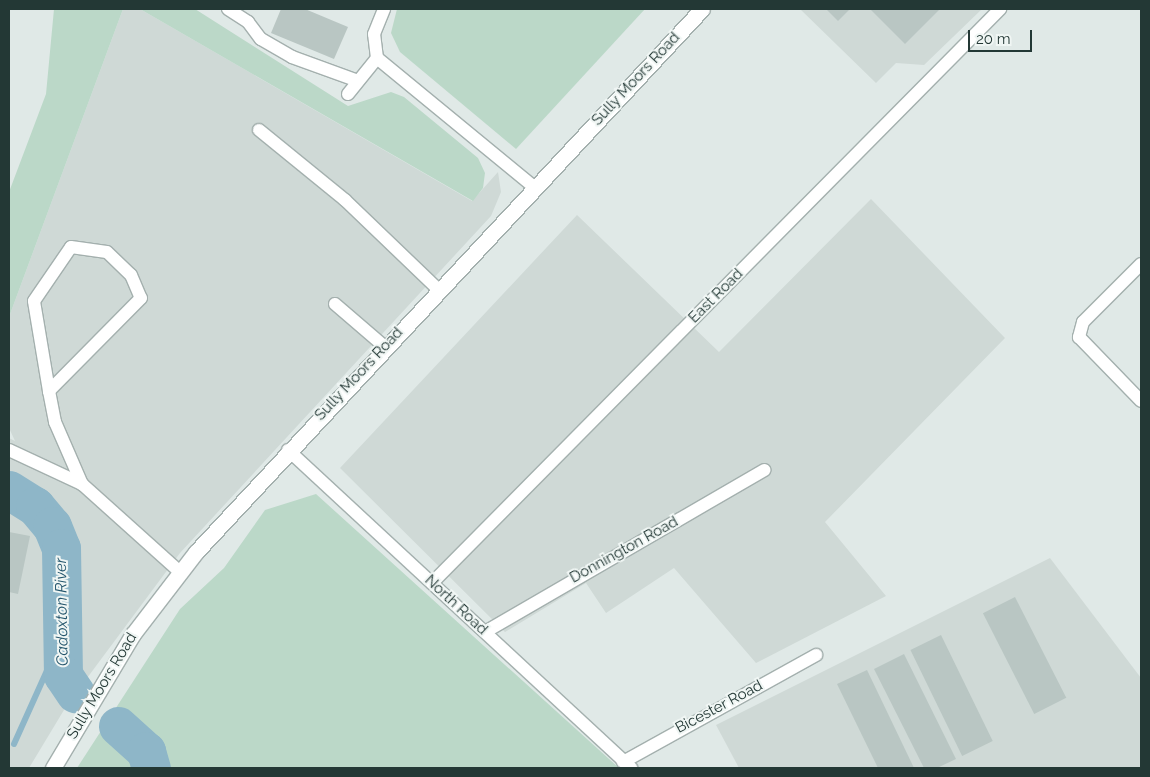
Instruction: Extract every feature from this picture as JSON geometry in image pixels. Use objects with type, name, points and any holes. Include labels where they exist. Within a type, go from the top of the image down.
[{"type":"main road","name":"Sully Moors Road","points":[[53,768],[114,663],[180,572],[288,450],[702,9]]},
{"type":"lane","points":[[228,9],[248,22],[261,39],[292,58],[358,81]]},
{"type":"lane","points":[[384,9],[374,34],[377,58],[534,187]]},
{"type":"lane","name":"East Road","points":[[432,582],[1000,9]]},
{"type":"lane","points":[[348,94],[377,58]]},
{"type":"lane","points":[[259,130],[345,200],[439,290]]},
{"type":"lane","points":[[49,391],[141,298],[131,275],[107,252],[71,248],[34,301],[49,391],[55,422],[82,484]]},
{"type":"lane","points":[[1141,264],[1083,322],[1079,337],[1083,346],[1141,401]]},
{"type":"lane","points":[[335,304],[385,347]]},
{"type":"lane","points":[[9,450],[82,484],[180,572]]},
{"type":"lane","name":"North Road","points":[[288,450],[627,765]]},
{"type":"lane","name":"Donnington Road","points":[[485,632],[764,470]]},
{"type":"lane","name":"Bicester Road","points":[[627,765],[816,655]]},
{"type":"shaded area","points":[[123,9],[140,9],[472,201],[498,172],[501,192],[491,216],[180,553],[67,705],[29,768],[9,768],[9,438],[15,441],[9,428],[9,317]]},
{"type":"shaded area","points":[[800,9],[982,9],[924,65],[896,63],[876,83]]},
{"type":"shaded area","points":[[871,199],[1005,338],[825,522],[886,596],[756,663],[674,568],[606,613],[586,583],[505,632],[340,468],[577,215],[719,352]]},
{"type":"shaded area","points":[[1050,558],[1141,678],[1141,768],[739,768],[716,725]]},
{"type":"green space","points":[[54,9],[123,9],[9,317],[9,192],[46,94]]},
{"type":"green space","points":[[140,9],[195,9],[348,106],[391,92],[404,97],[478,158],[485,173],[483,188],[473,201]]},
{"type":"green space","points":[[397,9],[645,9],[516,149],[400,52],[391,33]]},
{"type":"green space","points":[[316,494],[619,768],[77,768],[180,609],[224,568],[265,510]]},
{"type":"building","points":[[281,9],[305,9],[348,27],[334,59],[271,33]]},
{"type":"building","points":[[826,9],[850,9],[838,21]]},
{"type":"building","points":[[870,9],[940,9],[905,44]]},
{"type":"building","points":[[9,532],[30,536],[18,594],[9,592]]},
{"type":"building","points":[[1015,597],[1066,698],[1034,714],[983,613]]},
{"type":"building","points":[[941,635],[993,741],[962,756],[910,650]]},
{"type":"building","points":[[904,654],[956,759],[937,768],[924,768],[874,669]]},
{"type":"building","points":[[867,670],[914,768],[878,768],[837,684]]},
{"type":"waterway","name":"Cadoxton River","points":[[9,490],[35,506],[52,526],[61,548],[63,675],[75,693]]},
{"type":"waterway","points":[[14,744],[63,635]]},
{"type":"waterway","name":"Cadoxton River","points":[[118,726],[146,751],[151,768]]}]
